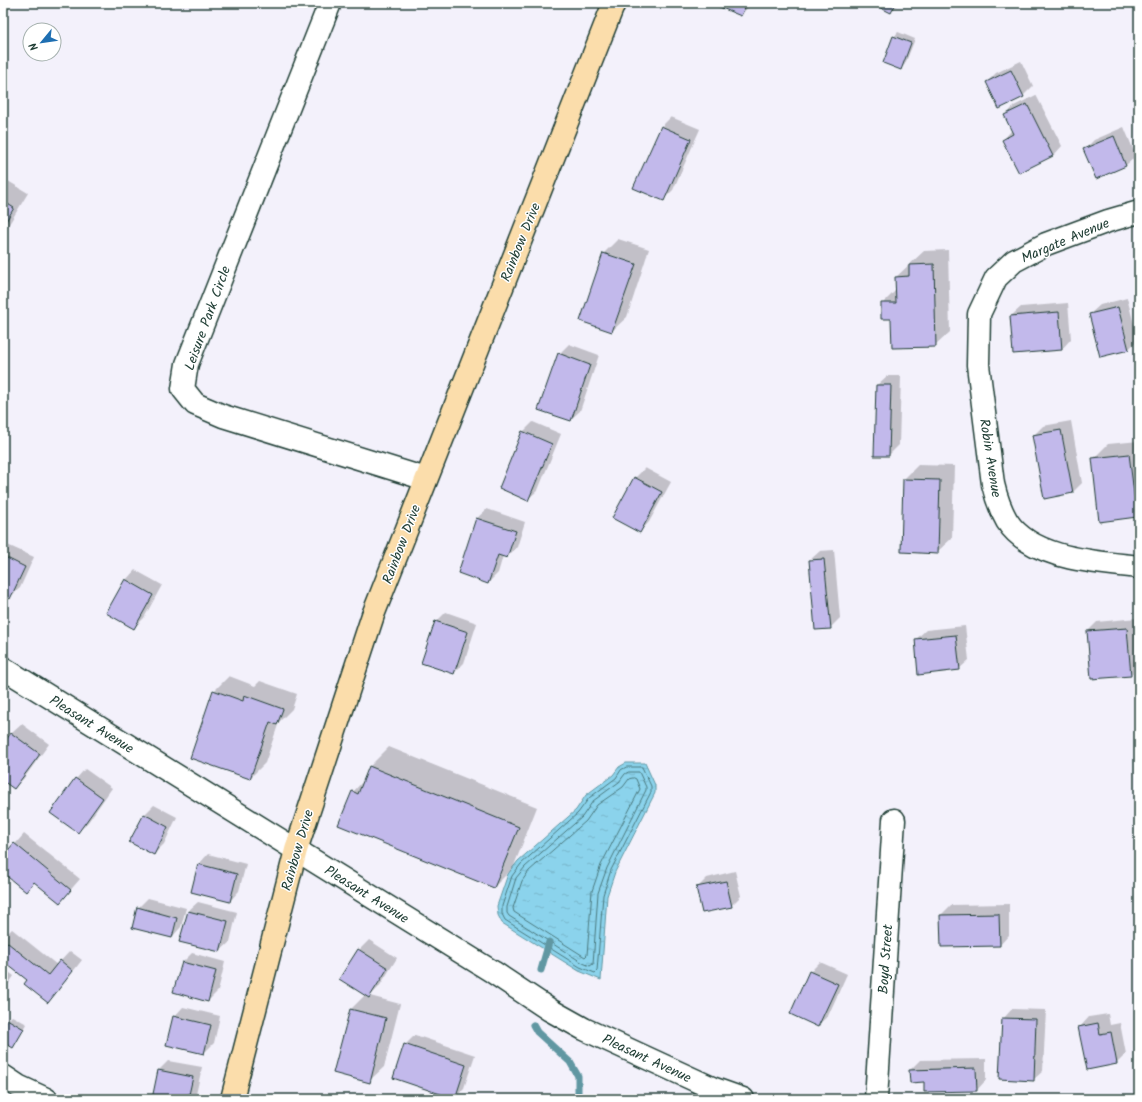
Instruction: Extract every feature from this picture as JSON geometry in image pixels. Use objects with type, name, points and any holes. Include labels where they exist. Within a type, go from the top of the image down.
[{"type":"main road","name":"Rainbow Drive","points":[[232,1099],[296,850],[373,615],[614,3]]},
{"type":"street","name":"Leisure Park Circle","points":[[330,3],[187,364],[183,389],[195,404],[223,416],[426,479]]},
{"type":"street","name":"Margate Avenue","points":[[996,278],[1014,261],[1046,244],[1108,221],[1139,212]]},
{"type":"street","name":"Robin Avenue","points":[[996,278],[979,314],[978,365],[993,484],[997,501],[1008,522],[1022,537],[1040,548],[1074,559],[1139,567]]},
{"type":"street","name":"Pleasant Avenue","points":[[3,668],[486,968],[550,1010],[584,1029],[712,1088],[743,1099]]},
{"type":"street","name":"Boyd Street","points":[[876,1099],[894,820]]},
{"type":"street","points":[[3,1076],[18,1086],[46,1099]]},
{"type":"water","points":[[626,763],[645,763],[655,785],[655,793],[615,872],[607,896],[601,980],[579,971],[502,923],[498,915],[497,906],[508,874],[518,861],[576,810],[586,795],[613,775],[619,767]]},
{"type":"building","points":[[710,3],[747,3],[741,16]]},
{"type":"building","points":[[879,3],[896,3],[891,13],[877,6]]},
{"type":"building","points":[[893,36],[911,43],[901,70],[883,63]]},
{"type":"building","points":[[1011,70],[1024,97],[999,109],[986,82]]},
{"type":"building","points":[[1027,104],[1053,156],[1019,173],[1002,140],[1013,134],[1004,115]]},
{"type":"building","points":[[661,126],[691,139],[664,201],[633,188]]},
{"type":"building","points":[[1114,136],[1126,166],[1096,179],[1083,149]]},
{"type":"building","points":[[3,201],[14,208],[3,226]]},
{"type":"building","points":[[603,253],[636,264],[612,332],[580,321]]},
{"type":"building","points":[[934,264],[936,347],[892,348],[891,319],[881,319],[881,303],[896,303],[895,277],[909,276],[909,265]]},
{"type":"building","points":[[1118,307],[1129,350],[1100,357],[1089,314]]},
{"type":"building","points":[[1059,312],[1062,350],[1013,354],[1010,316]]},
{"type":"building","points":[[558,353],[590,365],[571,421],[538,410]]},
{"type":"building","points":[[876,385],[891,385],[889,456],[874,456]]},
{"type":"building","points":[[1061,430],[1073,493],[1044,499],[1032,435]]},
{"type":"building","points":[[522,431],[552,444],[528,501],[499,488]]},
{"type":"building","points":[[1129,454],[1137,517],[1099,522],[1092,458]]},
{"type":"building","points":[[634,477],[662,492],[640,533],[612,518]]},
{"type":"building","points":[[903,479],[940,480],[938,554],[901,552]]},
{"type":"building","points":[[476,518],[516,531],[507,558],[498,555],[488,584],[458,573]]},
{"type":"building","points":[[3,556],[25,567],[10,599],[3,595]]},
{"type":"building","points":[[824,559],[831,629],[815,630],[809,560]]},
{"type":"building","points":[[125,579],[153,595],[134,629],[106,613]]},
{"type":"building","points":[[435,621],[468,632],[454,674],[421,663]]},
{"type":"building","points":[[1127,628],[1131,676],[1091,679],[1087,631]]},
{"type":"building","points":[[956,635],[960,670],[918,675],[915,639]]},
{"type":"building","points":[[213,690],[243,701],[244,695],[283,709],[277,725],[270,722],[250,779],[190,758]]},
{"type":"building","points":[[11,733],[40,754],[14,789],[3,781],[3,744]]},
{"type":"building","points":[[369,766],[519,827],[494,888],[338,825],[352,791],[358,794]]},
{"type":"building","points":[[75,778],[103,798],[78,833],[50,813]]},
{"type":"building","points":[[144,814],[168,827],[154,855],[129,842]]},
{"type":"building","points":[[14,843],[71,890],[60,903],[34,882],[26,892],[3,873],[3,856]]},
{"type":"building","points":[[198,864],[237,874],[230,902],[191,892]]},
{"type":"building","points":[[726,881],[732,907],[702,913],[696,887]]},
{"type":"building","points":[[137,907],[177,918],[172,938],[132,928]]},
{"type":"building","points":[[188,911],[228,921],[220,952],[179,942]]},
{"type":"building","points":[[999,914],[1000,946],[941,947],[940,915]]},
{"type":"building","points":[[3,939],[48,975],[60,960],[73,971],[48,1003],[24,984],[27,980],[3,961]]},
{"type":"building","points":[[358,949],[388,968],[369,998],[339,979]]},
{"type":"building","points":[[182,962],[216,971],[208,1002],[173,992]]},
{"type":"building","points":[[809,971],[838,984],[818,1027],[790,1014]]},
{"type":"building","points":[[350,1009],[386,1018],[370,1083],[333,1073]]},
{"type":"building","points":[[173,1016],[211,1025],[204,1054],[166,1045]]},
{"type":"building","points":[[1002,1018],[1036,1019],[1034,1081],[999,1079]]},
{"type":"building","points":[[7,1019],[24,1029],[13,1048],[3,1042],[3,1026]]},
{"type":"building","points":[[1098,1023],[1100,1034],[1111,1032],[1117,1064],[1087,1070],[1078,1027]]},
{"type":"building","points":[[404,1044],[466,1065],[455,1099],[393,1078]]},
{"type":"building","points":[[976,1068],[977,1091],[924,1092],[924,1082],[910,1083],[909,1070]]},
{"type":"building","points":[[158,1070],[193,1077],[188,1099],[152,1099]]},
{"type":"waterway","points":[[541,970],[549,942]]},
{"type":"waterway","points":[[533,1025],[537,1032],[570,1062],[578,1076],[578,1095],[581,1099]]}]
